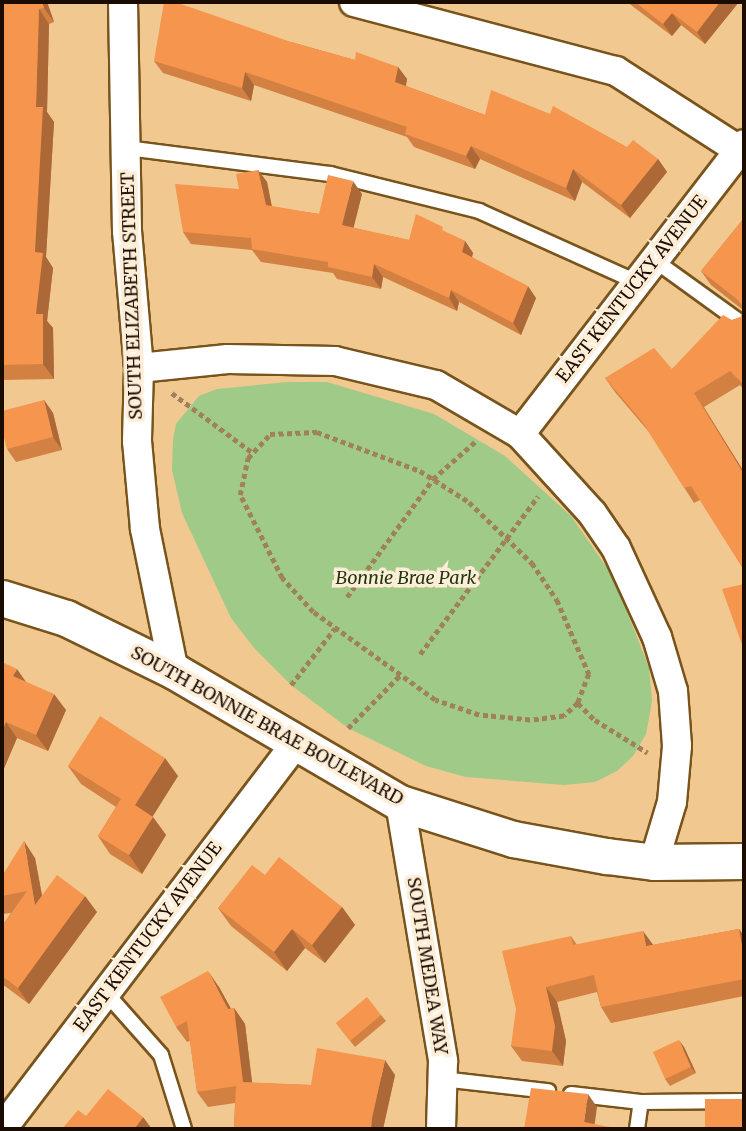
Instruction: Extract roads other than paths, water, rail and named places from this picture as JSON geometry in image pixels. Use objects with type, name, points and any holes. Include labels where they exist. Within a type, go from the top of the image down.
[{"type":"street","name":"SOUTH ELIZABETH STREET","points":[[123,2],[127,231],[139,368],[137,441],[145,529],[174,671]]},
{"type":"street","points":[[354,2],[616,71],[742,147]]},
{"type":"street","name":"EAST KENTUCKY AVENUE","points":[[509,427],[646,271],[742,147]]},
{"type":"street","points":[[139,368],[228,359],[335,361],[436,385],[509,427],[556,473],[616,548],[657,636],[673,691],[675,768],[672,802],[654,862]]},
{"type":"street","name":"SOUTH BONNIE BRAE BOULEVARD","points":[[2,598],[66,618],[174,671],[400,803],[513,839],[654,862],[744,861]]},
{"type":"street","name":"EAST KENTUCKY AVENUE","points":[[2,1129],[295,744]]},
{"type":"street","name":"SOUTH MEDEA WAY","points":[[400,803],[442,1079],[440,1129]]},
{"type":"lane","points":[[127,148],[330,174],[479,211],[646,271],[744,325]]},
{"type":"lane","points":[[106,993],[161,1055],[184,1129]]},
{"type":"lane","points":[[442,1079],[641,1102],[744,1101]]},
{"type":"lane","points":[[637,1129],[641,1102]]},
{"type":"park label","name":"Bonnie Brae Park","points":[[406,578]]}]
